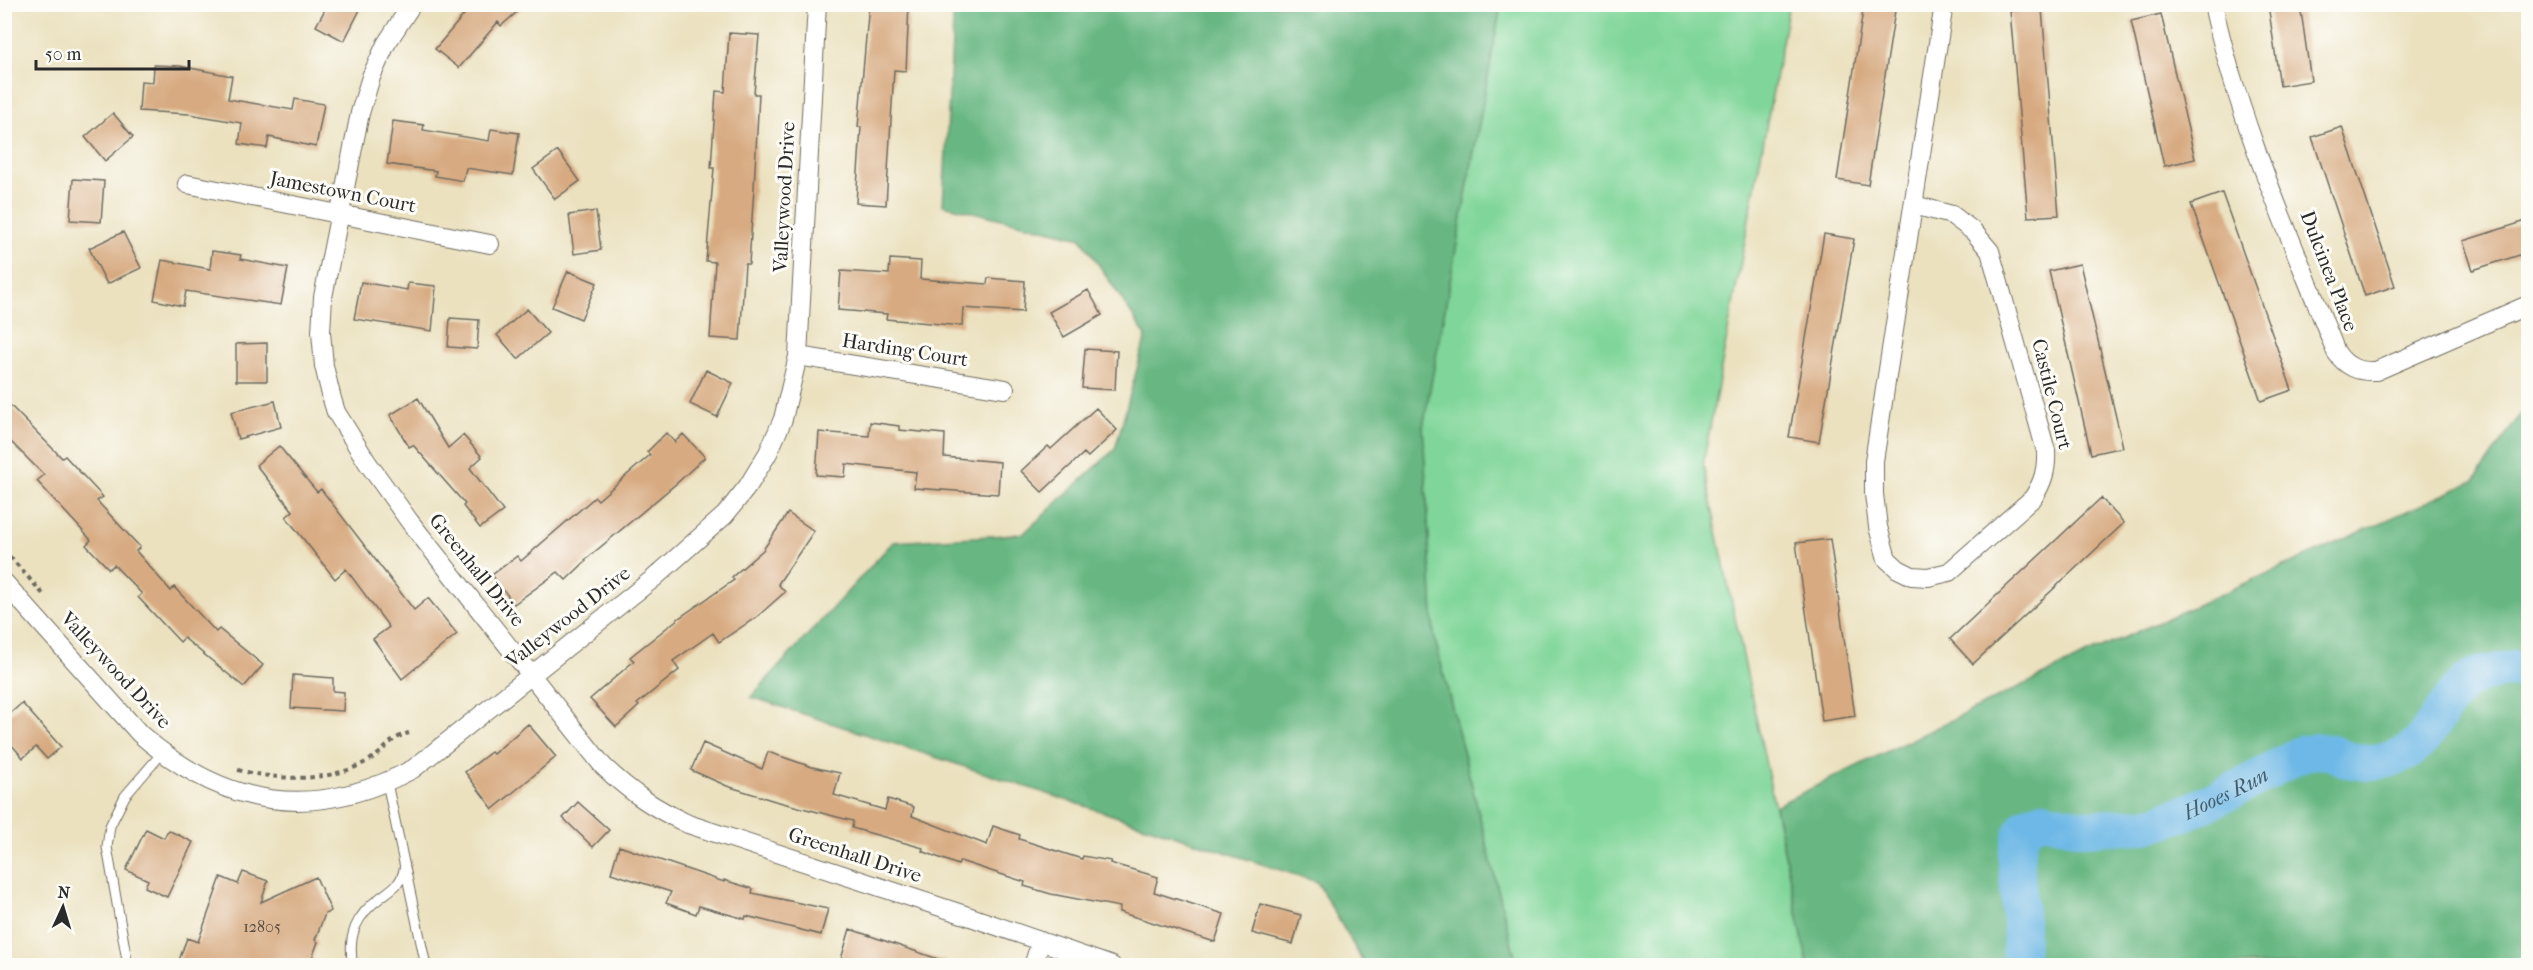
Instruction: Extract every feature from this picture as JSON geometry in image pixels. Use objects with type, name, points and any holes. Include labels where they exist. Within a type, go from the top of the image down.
[{"type":"street","name":"Greenhall Drive","points":[[412,4],[386,44],[371,77],[360,113],[323,297],[321,332],[324,366],[336,412],[367,462],[410,522],[603,766],[627,789],[653,807],[688,824],[1112,966]]},
{"type":"street","name":"Valleywood Drive","points":[[4,582],[140,734],[162,753],[190,771],[221,786],[254,797],[292,801],[324,800],[355,795],[387,783],[413,769],[654,578],[725,515],[748,486],[768,453],[783,419],[798,356],[818,4]]},
{"type":"street","name":"Castile Court","points":[[1914,206],[1952,215],[1973,231],[1990,251],[2046,451],[2047,468],[2042,484],[2033,498],[1949,572],[1928,578],[1912,576],[1898,569],[1887,559],[1878,527],[1874,494],[1874,461],[1944,4]]},
{"type":"street","name":"Dulcinea Place","points":[[2213,4],[2221,40],[2250,134],[2336,352],[2342,360],[2363,371],[2376,371],[2529,304]]},
{"type":"street","name":"Jamestown Court","points":[[188,184],[490,244]]},
{"type":"street","name":"Harding Court","points":[[798,356],[1005,389]]},
{"type":"street","points":[[1033,966],[1041,941]]},
{"type":"lane","points":[[128,966],[107,847],[110,826],[125,796],[162,753]]},
{"type":"lane","points":[[387,783],[426,966]]},
{"type":"lane","points":[[353,966],[350,938],[356,925],[370,906],[398,884],[403,874],[404,864]]},
{"type":"path","points":[[4,550],[43,594]]},
{"type":"path","points":[[93,650],[114,673]]},
{"type":"path","points":[[234,768],[294,778],[331,774],[371,759],[393,739],[409,733]]},
{"type":"green space","points":[[954,5],[1501,5],[1423,427],[1434,636],[1517,965],[1365,965],[1317,882],[751,697],[893,542],[1023,534],[1115,449],[1146,336],[1081,238],[943,205]]},
{"type":"green space","points":[[1501,5],[1789,5],[1703,465],[1808,965],[1517,965],[1434,636],[1423,427]]},
{"type":"green space","points":[[2528,404],[2528,965],[1808,965],[1775,806],[2083,656],[2474,481]]},
{"type":"building","points":[[328,4],[363,4],[344,41],[316,26]]},
{"type":"building","points":[[473,4],[526,4],[501,26],[498,22],[459,68],[435,49]]},
{"type":"building","points":[[869,4],[909,4],[906,71],[894,70],[886,205],[856,203],[861,127],[858,127]]},
{"type":"building","points":[[1864,4],[1896,4],[1868,185],[1837,180]]},
{"type":"building","points":[[2268,4],[2300,4],[2311,81],[2280,86]]},
{"type":"building","points":[[2042,9],[2059,215],[2028,217],[2010,11]]},
{"type":"building","points":[[2161,14],[2195,159],[2164,166],[2131,21]]},
{"type":"building","points":[[729,33],[759,35],[754,94],[759,94],[754,188],[749,264],[745,264],[740,340],[710,338],[715,262],[706,261],[714,168],[711,168],[716,91],[725,92]]},
{"type":"building","points":[[154,65],[180,66],[232,76],[228,99],[293,110],[295,99],[324,104],[316,147],[269,137],[267,148],[239,144],[242,123],[189,114],[139,111],[141,81],[153,82]]},
{"type":"building","points":[[113,113],[133,137],[105,161],[85,137]]},
{"type":"building","points":[[393,121],[424,125],[423,130],[489,141],[491,129],[519,133],[513,175],[466,168],[463,181],[435,176],[436,171],[387,164]]},
{"type":"building","points":[[2342,127],[2395,286],[2365,296],[2312,137]]},
{"type":"building","points":[[558,151],[580,181],[555,199],[533,169]]},
{"type":"building","points":[[73,179],[104,181],[101,222],[70,220]]},
{"type":"building","points":[[2222,193],[2292,390],[2261,401],[2191,204]]},
{"type":"building","points":[[596,211],[601,250],[574,254],[569,215]]},
{"type":"building","points":[[2529,220],[2529,252],[2473,270],[2463,241]]},
{"type":"building","points":[[123,232],[141,268],[107,284],[89,248]]},
{"type":"building","points":[[1824,234],[1854,239],[1819,442],[1789,437]]},
{"type":"building","points":[[212,251],[241,255],[240,259],[288,268],[281,305],[186,291],[183,306],[154,300],[162,260],[210,269]]},
{"type":"building","points":[[890,259],[921,261],[920,279],[987,284],[988,278],[1025,281],[1023,312],[963,308],[962,326],[886,319],[887,314],[838,310],[841,271],[889,274]]},
{"type":"building","points":[[2080,264],[2123,447],[2091,454],[2049,271]]},
{"type":"building","points":[[568,271],[597,283],[581,319],[552,307]]},
{"type":"building","points":[[361,282],[407,290],[408,283],[436,286],[432,331],[354,319]]},
{"type":"building","points":[[1088,290],[1102,315],[1064,337],[1049,312]]},
{"type":"building","points":[[527,309],[548,333],[518,359],[497,335]]},
{"type":"building","points":[[450,318],[479,320],[477,349],[448,347]]},
{"type":"building","points":[[267,343],[267,381],[236,381],[236,344]]},
{"type":"building","points":[[1085,349],[1117,351],[1115,390],[1082,388]]},
{"type":"building","points":[[706,370],[733,383],[717,417],[690,404]]},
{"type":"building","points":[[418,398],[448,448],[463,435],[482,457],[470,468],[503,511],[480,528],[463,506],[465,504],[413,445],[409,447],[390,415]]},
{"type":"building","points":[[4,399],[62,458],[65,456],[103,497],[97,501],[140,547],[136,551],[171,591],[174,587],[216,632],[219,629],[263,665],[244,687],[184,638],[180,642],[138,597],[142,594],[114,565],[109,569],[86,545],[91,540],[37,481],[44,475],[4,435]]},
{"type":"building","points":[[275,401],[281,427],[238,439],[231,412]]},
{"type":"building","points":[[1096,408],[1117,430],[1088,457],[1084,453],[1042,492],[1021,471],[1048,446],[1051,449]]},
{"type":"building","points":[[870,422],[899,426],[899,430],[945,434],[944,457],[1000,462],[998,494],[914,488],[916,472],[846,464],[845,477],[816,475],[819,432],[869,436]]},
{"type":"building","points":[[666,433],[675,442],[683,434],[705,457],[585,560],[566,580],[558,572],[514,604],[492,575],[517,556],[521,561],[595,497],[598,500],[650,455],[647,452]]},
{"type":"building","points":[[279,446],[317,492],[321,489],[414,610],[428,598],[457,634],[402,679],[373,639],[389,627],[346,569],[335,579],[286,517],[293,511],[256,465]]},
{"type":"building","points":[[2101,498],[2124,523],[1973,664],[1950,639]]},
{"type":"building","points":[[788,513],[814,531],[778,584],[785,592],[758,616],[719,642],[713,633],[673,661],[679,670],[637,704],[639,706],[616,727],[590,699],[634,661],[630,657],[679,618],[734,580],[732,577],[763,550]]},
{"type":"building","points":[[1830,539],[1855,716],[1822,721],[1796,543]]},
{"type":"building","points":[[293,675],[333,678],[333,691],[344,692],[343,711],[291,708]]},
{"type":"building","points":[[22,703],[61,747],[47,759],[36,747],[23,758],[4,736],[4,719]]},
{"type":"building","points":[[528,724],[556,757],[493,809],[465,772],[491,752],[493,754]]},
{"type":"building","points":[[703,743],[762,769],[768,752],[812,767],[840,773],[834,795],[885,810],[888,799],[914,807],[912,816],[987,845],[993,826],[1020,835],[1019,839],[1082,859],[1083,856],[1111,861],[1110,863],[1158,877],[1154,892],[1224,914],[1215,942],[1119,912],[1120,907],[1051,894],[1024,886],[1025,882],[960,861],[958,865],[922,851],[923,848],[852,828],[853,821],[727,786],[691,770]]},
{"type":"building","points":[[578,802],[609,830],[593,847],[563,818]]},
{"type":"building","points":[[146,829],[164,838],[168,830],[193,842],[167,897],[145,887],[148,880],[126,870]]},
{"type":"building","points":[[619,846],[724,882],[724,880],[753,889],[752,893],[828,909],[821,935],[746,916],[745,919],[699,906],[696,914],[666,903],[671,892],[611,873]]},
{"type":"building","points":[[243,872],[268,881],[261,902],[316,877],[331,911],[325,914],[315,940],[318,942],[309,966],[177,966],[187,938],[198,942],[221,877],[238,884]]},
{"type":"building","points":[[1260,904],[1301,915],[1293,944],[1252,933]]},
{"type":"building","points":[[850,929],[947,962],[946,966],[839,966]]},
{"type":"waterway","name":"Hooes Run","points":[[2020,966],[2021,927],[2016,859],[2021,835],[2025,827],[2032,822],[2044,819],[2082,828],[2146,826],[2188,812],[2247,784],[2300,754],[2317,751],[2329,752],[2352,761],[2366,763],[2393,759],[2409,752],[2422,740],[2456,692],[2467,682],[2478,675],[2528,669]]}]
